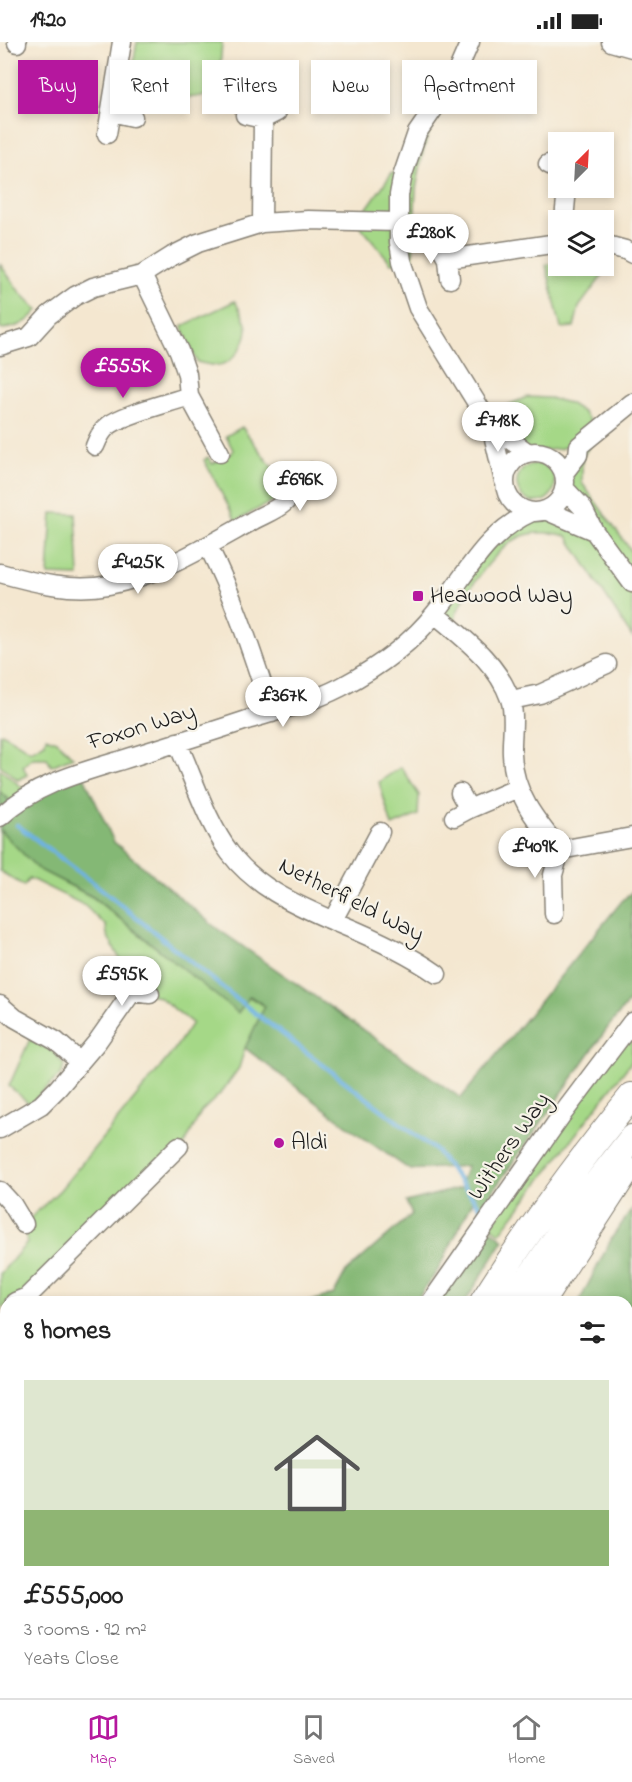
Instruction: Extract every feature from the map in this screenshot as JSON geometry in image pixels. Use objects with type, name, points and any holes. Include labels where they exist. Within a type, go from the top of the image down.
[{"type":"highway","points":[[487,1296],[542,1214],[632,1096]]},
{"type":"highway","points":[[517,1296],[578,1207],[632,1138]]},
{"type":"highway","points":[[545,1296],[632,1162]]},
{"type":"street","points":[[119,60],[122,42]]},
{"type":"street","points":[[470,42],[453,81],[417,133],[404,174],[399,195],[398,222],[402,261],[418,308],[491,426],[505,487],[517,506],[594,531]]},
{"type":"street","points":[[611,42],[632,48]]},
{"type":"street","points":[[107,134],[111,114]]},
{"type":"street","points":[[120,114],[133,117]]},
{"type":"street","points":[[262,115],[262,223]]},
{"type":"street","points":[[0,346],[29,337],[49,315],[75,296],[93,287],[142,275],[198,243],[262,223],[308,220],[398,222]]},
{"type":"street","points":[[438,241],[448,259],[450,279]]},
{"type":"street","points":[[448,259],[548,244]]},
{"type":"street","points":[[614,247],[632,254]]},
{"type":"street","points":[[142,275],[179,351],[187,374],[189,396],[220,453]]},
{"type":"street","points":[[95,446],[99,435],[107,426],[189,396]]},
{"type":"street","points":[[538,511],[554,505],[561,498],[564,480],[578,455],[579,446],[632,403]]},
{"type":"street","points":[[491,426],[535,452],[552,457],[594,531],[632,583]]},
{"type":"street","points":[[505,487],[511,463],[535,452],[571,445],[579,446]]},
{"type":"street","points":[[0,573],[23,580],[79,587],[108,585],[135,577],[175,562],[208,546],[282,504],[311,472]]},
{"type":"street","name":"Foxon Way","points":[[492,539],[505,487]]},
{"type":"street","name":"Foxon Way","points":[[0,817],[14,804],[51,783],[321,696],[369,670],[410,640],[435,614],[492,539],[506,525],[538,511]]},
{"type":"street","points":[[208,546],[236,607],[272,713]]},
{"type":"street","points":[[435,614],[489,663],[511,700],[512,756],[518,788],[531,813],[560,850]]},
{"type":"street","points":[[511,700],[540,694],[607,664]]},
{"type":"street","name":"Netherfield Way","points":[[177,742],[219,836],[236,859],[267,888],[283,898],[384,943],[437,974]]},
{"type":"street","points":[[461,806],[518,788]]},
{"type":"street","points":[[333,921],[380,832]]},
{"type":"street","points":[[560,850],[632,837]]},
{"type":"street","points":[[554,914],[553,875],[560,850]]},
{"type":"street","points":[[0,1129],[41,1105],[97,1042],[135,987]]},
{"type":"street","points":[[0,1005],[15,1018],[56,1041],[81,1062]]},
{"type":"street","name":"Withers Way","points":[[435,1296],[575,1098],[632,1022]]},
{"type":"street","points":[[27,1296],[179,1146]]},
{"type":"street","points":[[0,1191],[12,1204],[24,1224]]},
{"type":"green space","points":[[137,42],[222,42],[221,60],[202,60],[202,96],[190,98],[190,60],[134,60]]},
{"type":"green space","points":[[432,114],[434,114],[423,152],[416,189],[413,261],[429,318],[402,262],[391,263],[357,222],[392,173],[404,174]]},
{"type":"green space","points":[[0,264],[19,291],[38,310],[22,324],[0,329]]},
{"type":"green space","points":[[549,276],[602,276],[579,307],[574,327],[561,328]]},
{"type":"green space","points":[[235,301],[247,328],[242,346],[233,358],[223,364],[211,365],[197,362],[182,326]]},
{"type":"green space","points":[[468,390],[501,417],[501,408],[527,397],[549,398],[569,403],[583,412],[598,431],[582,458],[582,483],[632,552],[632,637],[567,536],[556,534],[525,535],[502,550],[468,592],[457,612],[454,630],[435,614],[492,539],[532,512],[593,531],[564,488],[578,455],[571,445],[559,449],[527,452]]},
{"type":"green space","points":[[242,427],[286,486],[280,497],[236,521],[204,460],[208,457],[212,464],[232,453],[233,450],[226,436]]},
{"type":"green space","points":[[536,464],[549,470],[555,483],[549,496],[536,502],[523,496],[517,483],[523,470]]},
{"type":"green space","points":[[52,513],[76,514],[79,576],[48,575]]},
{"type":"green space","points":[[2,733],[31,751],[45,743],[46,737],[57,741],[73,757],[51,766],[47,758],[33,758],[23,766],[27,775],[18,780],[0,765],[0,734]]},
{"type":"green space","points":[[401,767],[419,795],[418,815],[392,826],[379,782]]},
{"type":"green space","points":[[0,769],[30,794],[14,804],[0,792]]},
{"type":"green space","points":[[82,772],[114,842],[215,927],[461,1098],[622,901],[632,892],[632,998],[609,1026],[481,1208],[474,1199],[438,1270],[419,1296],[328,1296],[334,1294],[346,1272],[412,1214],[406,1202],[464,1187],[461,1182],[467,1166],[410,1170],[362,1137],[245,1048],[265,1006],[250,996],[238,1013],[93,897],[38,869],[0,830],[0,792],[14,804]]},
{"type":"green space","points":[[0,830],[38,869],[92,897],[238,1012],[249,997],[265,1006],[245,1048],[239,1068],[221,1093],[201,1112],[184,1146],[25,1296],[0,1296],[0,1274],[27,1243],[24,1224],[60,1190],[172,1053],[192,1023],[159,997],[150,994],[125,976],[122,963],[107,935],[106,926],[84,905],[29,878],[24,886],[0,871]]},
{"type":"green space","points":[[632,1030],[632,1061],[500,1233],[491,1226]]},
{"type":"green space","points":[[30,1039],[53,1051],[64,1065],[62,1073],[30,1104],[9,1086]]},
{"type":"green space","points":[[632,1209],[632,1296],[582,1296],[613,1236]]},
{"type":"green space","points":[[485,1225],[504,1240],[469,1296],[435,1296]]},
{"type":"waterway","points":[[17,825],[95,884],[238,1000],[436,1151],[481,1208]]},
{"type":"place","name":"Heawood Way","points":[[418,596]]},
{"type":"place","name":"Aldi","points":[[279,1143]]}]
